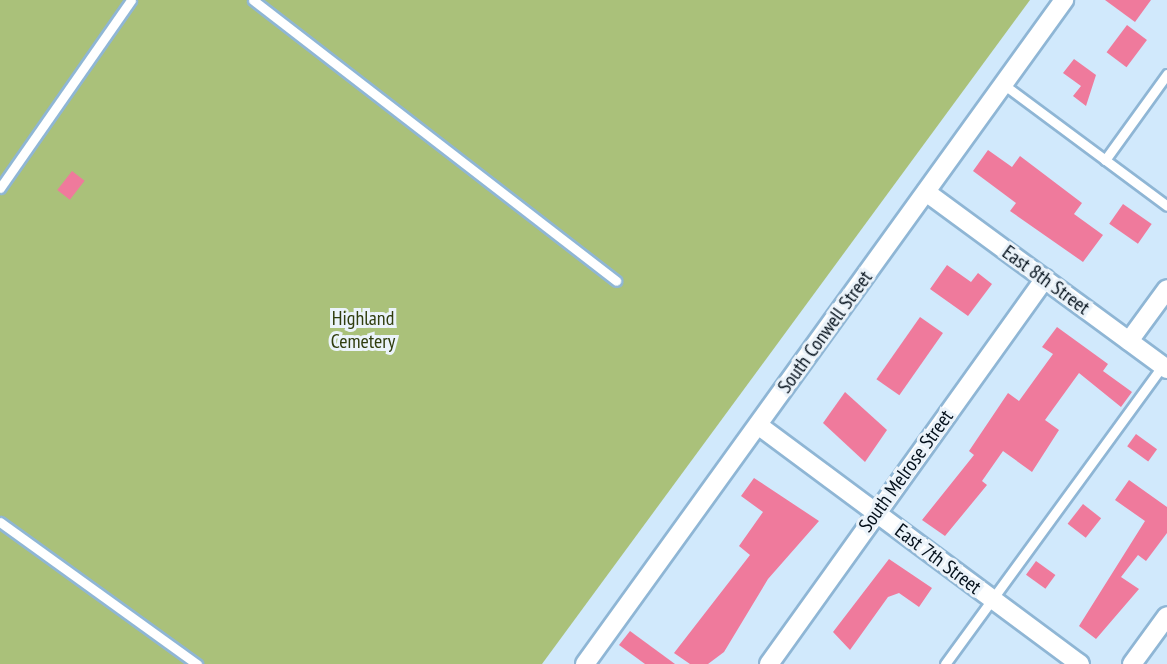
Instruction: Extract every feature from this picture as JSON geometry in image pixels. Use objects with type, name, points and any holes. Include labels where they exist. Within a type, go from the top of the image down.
[{"type":"street","name":"South Conwell Street","points":[[585,664],[1064,0]]},
{"type":"street","name":"East 8th Street","points":[[926,192],[1165,367]]},
{"type":"street","name":"South Melrose Street","points":[[769,664],[875,512],[1045,279]]},
{"type":"street","points":[[1129,341],[1167,289]]},
{"type":"street","name":"East 7th Street","points":[[758,425],[1080,664]]},
{"type":"street","points":[[1132,664],[1167,616]]},
{"type":"lane","points":[[0,188],[131,0]]},
{"type":"lane","points":[[253,0],[616,281]]},
{"type":"lane","points":[[1105,160],[1167,74]]},
{"type":"lane","points":[[1003,84],[1167,206]]},
{"type":"lane","points":[[945,664],[1165,367]]},
{"type":"lane","points":[[0,522],[197,664]]},
{"type":"green space","name":"Highland Cemetery","points":[[0,0],[1030,0],[542,664],[0,664]]},
{"type":"building","points":[[1105,0],[1151,0],[1135,22]]},
{"type":"building","points":[[1127,25],[1147,40],[1127,67],[1107,52]]},
{"type":"building","points":[[1074,59],[1096,75],[1086,106],[1073,96],[1081,86],[1063,73]]},
{"type":"building","points":[[988,150],[1012,167],[1020,156],[1082,203],[1074,214],[1103,235],[1083,262],[1010,211],[1016,203],[973,171]]},
{"type":"building","points":[[72,171],[85,181],[70,200],[57,190]]},
{"type":"building","points":[[1123,204],[1152,224],[1138,244],[1109,224]]},
{"type":"building","points":[[947,265],[971,282],[978,273],[992,284],[968,316],[930,289]]},
{"type":"building","points":[[920,317],[943,333],[899,395],[876,379]]},
{"type":"building","points":[[1057,327],[1108,364],[1103,371],[1132,392],[1121,407],[1079,373],[1045,420],[1059,430],[1032,472],[1003,451],[982,481],[987,485],[945,536],[922,520],[974,455],[969,451],[1008,393],[1019,401],[1053,354],[1042,347]]},
{"type":"building","points":[[845,392],[887,430],[865,462],[823,423]]},
{"type":"building","points":[[1136,434],[1157,449],[1148,461],[1127,446]]},
{"type":"building","points":[[754,478],[819,521],[768,579],[724,652],[708,664],[690,664],[674,653],[750,555],[739,546],[763,512],[741,496]]},
{"type":"building","points":[[1129,480],[1167,507],[1167,533],[1146,561],[1138,555],[1121,577],[1139,589],[1096,639],[1079,626],[1145,521],[1115,500]]},
{"type":"building","points":[[1083,504],[1101,518],[1086,538],[1068,524]]},
{"type":"building","points":[[889,559],[932,588],[919,607],[899,593],[888,597],[850,650],[833,632]]},
{"type":"building","points":[[1036,561],[1055,575],[1045,589],[1026,575]]},
{"type":"building","points":[[630,631],[675,664],[645,664],[619,645]]}]
